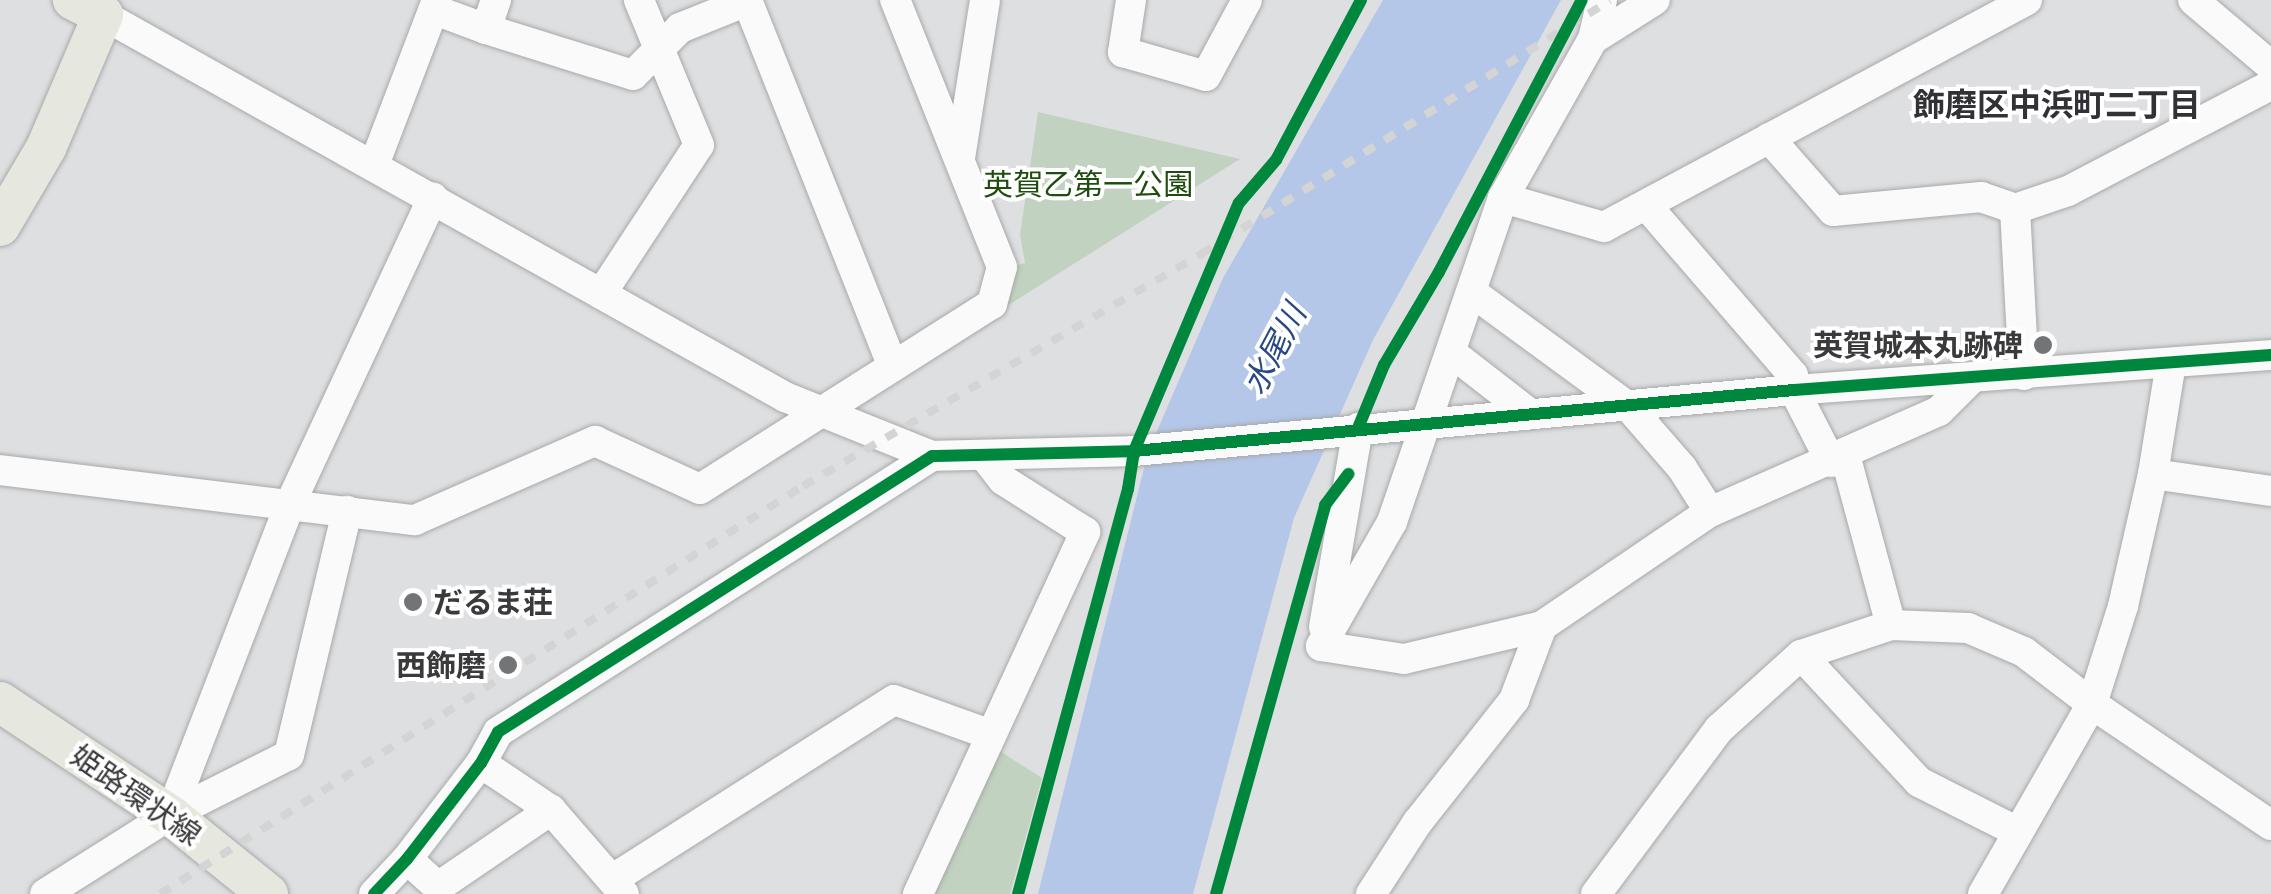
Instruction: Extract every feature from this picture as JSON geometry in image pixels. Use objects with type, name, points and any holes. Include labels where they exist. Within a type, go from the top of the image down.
[{"type":"main road","points":[[0,226],[46,148],[88,7]]},
{"type":"main road","name":"姫路環状線","points":[[0,702],[170,815],[251,890]]},
{"type":"street","points":[[601,294],[699,145],[639,0]]},
{"type":"street","points":[[374,165],[436,5],[491,14],[634,74],[680,28],[747,0],[892,364]]},
{"type":"street","points":[[0,470],[291,502],[415,520],[595,442],[700,489],[992,304],[1002,268],[895,0]]},
{"type":"street","points":[[960,161],[985,0]]},
{"type":"street","points":[[1131,0],[1123,52],[1206,76],[1247,0]]},
{"type":"street","points":[[1322,646],[1392,522],[1453,354],[1503,198],[1593,39],[1602,0]]},
{"type":"street","points":[[1593,39],[1654,0]]},
{"type":"street","points":[[1503,198],[1604,227],[2027,0]]},
{"type":"street","points":[[2193,0],[2271,66]]},
{"type":"street","points":[[88,7],[822,414],[932,456],[1134,450],[1794,390],[2271,355]]},
{"type":"street","points":[[1769,138],[1833,211],[1981,197],[2015,209],[2068,191],[2271,84]]},
{"type":"street","points":[[170,815],[291,502],[434,198]]},
{"type":"street","points":[[1648,206],[1793,375],[1794,390],[1838,458],[1891,625]]},
{"type":"street","points":[[2015,209],[2024,374]]},
{"type":"street","points":[[1473,293],[1629,407],[1682,468],[1710,512]]},
{"type":"street","points":[[1453,354],[1530,414]]},
{"type":"street","points":[[1983,894],[2092,704],[2123,606],[2153,474],[2171,363]]},
{"type":"street","points":[[1322,646],[1404,658],[1542,626],[1710,512],[1940,411],[1970,380]]},
{"type":"street","points":[[1322,646],[1358,428]]},
{"type":"street","points":[[374,894],[407,859],[481,763],[498,732],[932,456]]},
{"type":"street","points":[[918,894],[1084,532],[1004,480],[984,456]]},
{"type":"street","points":[[2153,474],[2271,491]]},
{"type":"street","points":[[45,894],[170,815],[289,754],[348,510]]},
{"type":"street","points":[[1596,894],[1719,730],[1801,655],[1891,625],[1968,628],[2024,652],[2092,704],[2271,825]]},
{"type":"street","points":[[1371,894],[1416,823],[1514,700],[1542,626]]},
{"type":"street","points":[[1801,655],[1919,782],[2018,832]]},
{"type":"street","points":[[481,763],[551,810],[619,886],[894,700],[991,735]]},
{"type":"street","points":[[407,859],[438,887],[551,810]]},
{"type":"green space","name":"英賀乙第一公園","points":[[1038,112],[1240,159],[1007,306],[1011,267],[1025,263],[1020,235]]},
{"type":"green space","points":[[995,748],[1042,778],[1010,894],[932,894]]},
{"type":"water","name":"水尾川","points":[[1383,0],[1561,0],[1373,340],[1294,518],[1193,894],[1038,894],[1148,452],[1223,278]]},
{"type":"railway","points":[[160,894],[803,486],[1201,254],[1610,0]]},
{"type":"cycle path","points":[[1018,894],[1128,489],[1134,451],[1239,203],[1276,160],[1361,0]]},
{"type":"cycle path","points":[[1358,428],[1384,365],[1439,272],[1582,0]]},
{"type":"cycle path","points":[[374,894],[407,859],[481,763],[498,732],[932,456],[1134,451],[1794,390],[2271,355]]},
{"type":"cycle path","points":[[1216,894],[1325,505],[1348,474]]},
{"type":"place","name":"英賀城本丸跡碑","points":[[2043,345]]},
{"type":"place","name":"だるま荘","points":[[413,602]]},
{"type":"place","name":"西飾磨","points":[[508,665]]},
{"type":"district","name":"飾磨区中浜町二丁目","points":[[2057,104]]}]
